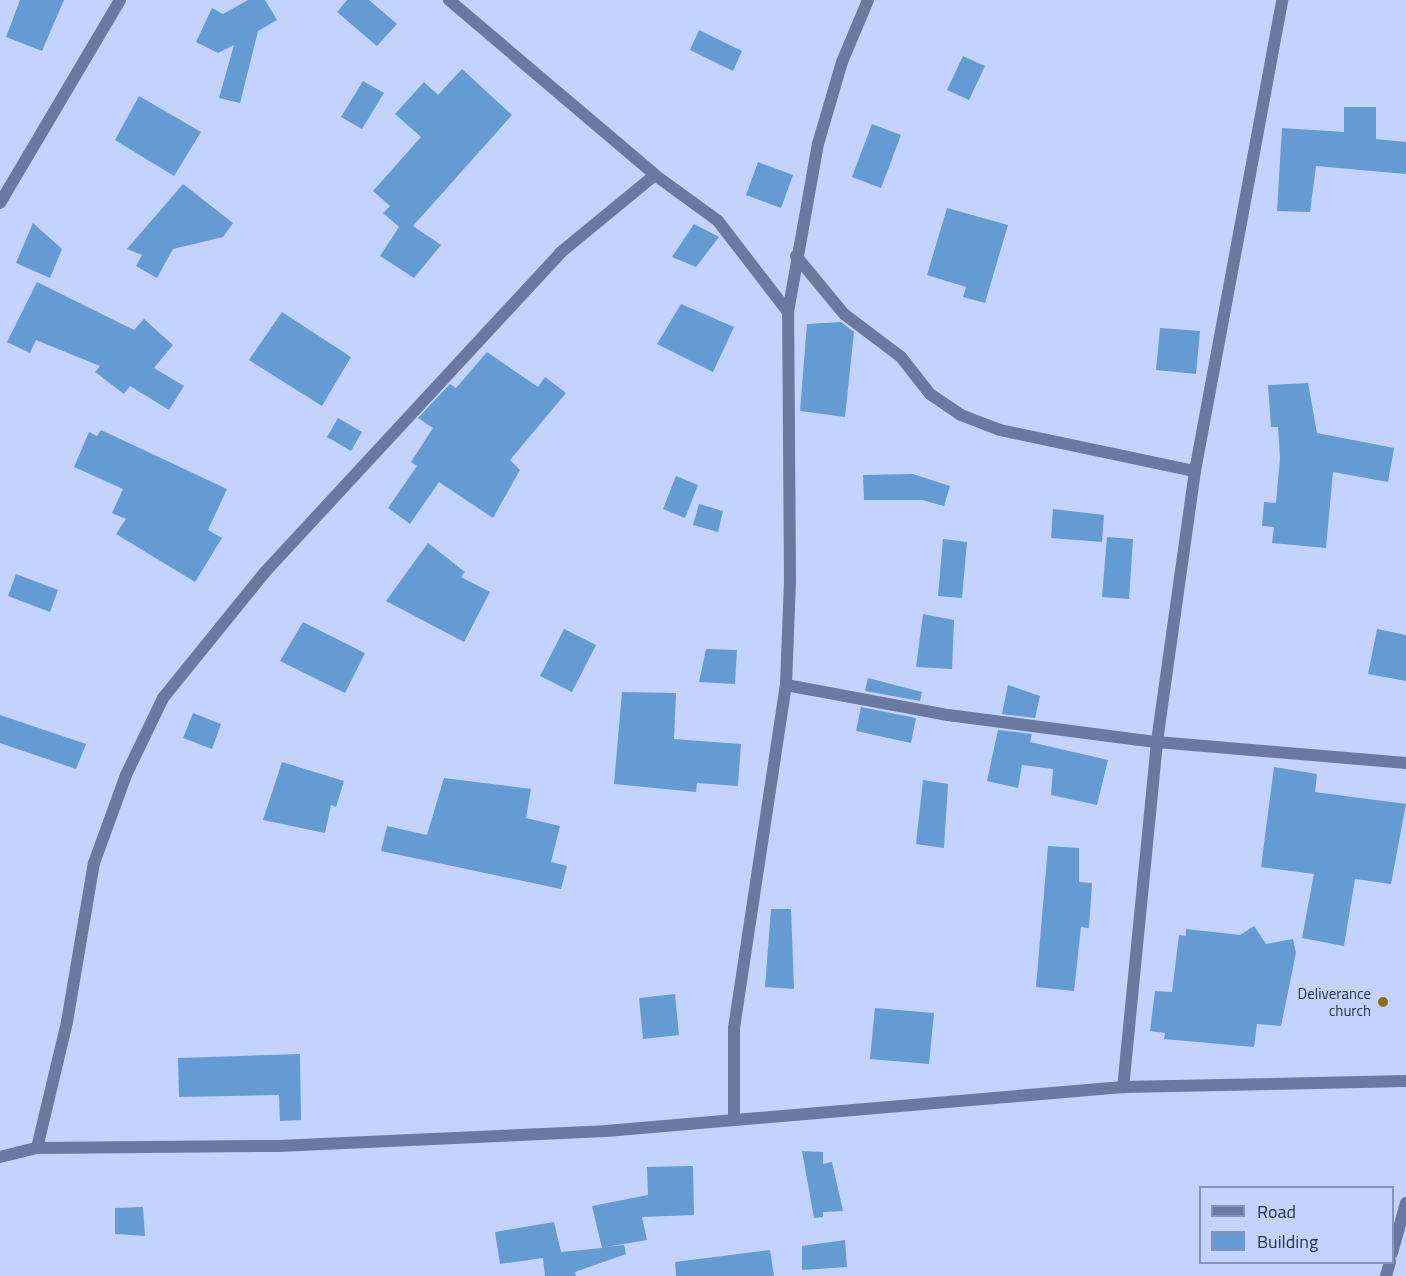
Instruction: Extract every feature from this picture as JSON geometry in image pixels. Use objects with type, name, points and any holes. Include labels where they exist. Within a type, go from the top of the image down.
[{"type":"street","points":[[0,203],[120,0]]},
{"type":"street","points":[[449,0],[655,175],[718,221],[788,312]]},
{"type":"street","points":[[734,1120],[734,1028],[786,685],[790,581],[788,312],[796,256],[819,144],[842,62],[868,0]]},
{"type":"street","points":[[1123,1087],[1157,742],[1195,471],[1282,0]]},
{"type":"street","points":[[37,1148],[78,971],[94,863],[126,775],[163,698],[265,572],[560,253],[655,175]]},
{"type":"street","points":[[796,256],[844,314],[901,357],[930,394],[961,415],[1000,430],[1195,471]]},
{"type":"street","points":[[786,685],[948,715],[1157,742],[1406,763]]},
{"type":"street","points":[[0,1157],[37,1148],[278,1146],[606,1131],[1123,1087],[1406,1080]]},
{"type":"street","points":[[1394,1246],[1406,1203]]},
{"type":"building","points":[[20,0],[64,0],[42,51],[6,37]]},
{"type":"building","points":[[248,0],[265,0],[277,20],[258,31],[240,103],[219,98],[234,45],[218,53],[196,42],[212,8],[223,14]]},
{"type":"building","points":[[347,0],[369,0],[397,24],[377,46],[337,12]]},
{"type":"building","points":[[699,30],[742,51],[733,71],[690,50]]},
{"type":"building","points":[[963,56],[985,66],[969,100],[947,90]]},
{"type":"building","points":[[462,69],[512,115],[413,226],[441,245],[414,278],[380,256],[399,227],[383,213],[390,206],[373,191],[421,137],[395,114],[424,82],[438,95]]},
{"type":"building","points":[[363,81],[384,93],[362,129],[341,117]]},
{"type":"building","points":[[139,96],[201,132],[174,176],[115,140]]},
{"type":"building","points":[[1344,107],[1376,107],[1376,139],[1406,142],[1406,174],[1316,166],[1310,212],[1277,211],[1282,128],[1344,132]]},
{"type":"building","points":[[872,124],[901,135],[881,188],[852,177]]},
{"type":"building","points":[[758,162],[793,175],[781,208],[746,195]]},
{"type":"building","points":[[183,184],[233,223],[223,237],[173,249],[157,278],[136,266],[142,255],[127,249]]},
{"type":"building","points":[[947,208],[1008,225],[985,303],[963,297],[966,287],[927,275]]},
{"type":"building","points":[[33,223],[62,249],[50,278],[16,263]]},
{"type":"building","points":[[694,224],[719,237],[696,267],[672,257]]},
{"type":"building","points":[[37,282],[134,330],[144,319],[173,345],[154,368],[184,386],[169,410],[130,386],[124,394],[95,372],[100,366],[36,340],[30,353],[7,342]]},
{"type":"building","points":[[681,304],[734,327],[713,372],[657,344]]},
{"type":"building","points":[[282,312],[351,357],[322,406],[249,360]]},
{"type":"building","points":[[841,322],[854,332],[845,417],[800,411],[807,324]]},
{"type":"building","points":[[1160,328],[1200,331],[1196,374],[1156,370]]},
{"type":"building","points":[[487,352],[538,387],[545,377],[566,393],[510,460],[520,470],[493,518],[439,482],[410,524],[388,508],[417,466],[411,462],[433,428],[418,418],[450,384],[456,388]]},
{"type":"building","points":[[1308,383],[1317,433],[1394,448],[1388,482],[1333,472],[1326,548],[1272,543],[1274,527],[1262,526],[1264,502],[1276,503],[1280,458],[1278,427],[1271,427],[1268,385]]},
{"type":"building","points":[[338,418],[362,432],[351,451],[327,437]]},
{"type":"building","points":[[101,430],[227,489],[208,530],[222,538],[195,582],[116,534],[126,519],[112,513],[123,489],[74,467],[89,432],[97,436]]},
{"type":"building","points":[[913,474],[950,486],[944,506],[922,500],[864,500],[863,475]]},
{"type":"building","points":[[676,476],[698,485],[685,518],[663,509]]},
{"type":"building","points":[[699,504],[723,511],[718,532],[693,525]]},
{"type":"building","points":[[1053,509],[1104,515],[1102,542],[1051,538]]},
{"type":"building","points":[[1107,537],[1133,539],[1129,599],[1102,597]]},
{"type":"building","points":[[943,539],[967,542],[962,598],[938,596]]},
{"type":"building","points":[[428,543],[465,572],[461,577],[490,592],[464,642],[386,601]]},
{"type":"building","points":[[16,574],[58,590],[50,612],[8,596]]},
{"type":"building","points":[[923,614],[954,620],[952,669],[916,667]]},
{"type":"building","points":[[303,622],[365,653],[345,693],[280,661]]},
{"type":"building","points":[[564,629],[596,645],[572,692],[540,676]]},
{"type":"building","points":[[1377,629],[1406,635],[1406,681],[1368,674]]},
{"type":"building","points":[[706,649],[737,650],[735,684],[699,682]]},
{"type":"building","points":[[868,678],[922,692],[920,701],[865,691]]},
{"type":"building","points":[[1008,685],[1040,696],[1035,718],[1002,714]]},
{"type":"building","points":[[622,692],[676,693],[674,739],[741,744],[738,786],[697,783],[696,792],[614,784]]},
{"type":"building","points":[[861,707],[916,718],[911,743],[856,731]]},
{"type":"building","points":[[193,713],[221,724],[212,749],[183,738]]},
{"type":"building","points":[[0,715],[86,744],[76,769],[0,743]]},
{"type":"building","points":[[998,730],[1032,734],[1030,742],[1108,760],[1097,805],[1051,795],[1053,769],[1022,765],[1018,788],[987,781]]},
{"type":"building","points":[[282,762],[344,781],[336,807],[331,805],[325,833],[263,820]]},
{"type":"building","points":[[1274,767],[1317,774],[1315,792],[1406,804],[1391,884],[1355,879],[1344,946],[1302,938],[1314,874],[1261,867]]},
{"type":"building","points":[[444,778],[531,789],[526,818],[560,826],[551,862],[567,866],[561,889],[381,851],[387,826],[427,835]]},
{"type":"building","points":[[923,780],[948,784],[944,848],[916,844]]},
{"type":"building","points":[[1048,846],[1079,848],[1079,882],[1092,883],[1089,928],[1081,927],[1074,991],[1036,987]]},
{"type":"building","points":[[771,909],[791,909],[794,989],[765,987]]},
{"type":"building","points":[[1254,926],[1266,944],[1293,939],[1296,953],[1281,1026],[1257,1024],[1254,1047],[1164,1039],[1165,1033],[1150,1031],[1155,991],[1172,992],[1179,935],[1186,936],[1186,929],[1240,935]]},
{"type":"building","points":[[675,994],[679,1035],[643,1039],[639,998]]},
{"type":"building","points":[[875,1008],[934,1013],[929,1064],[870,1059]]},
{"type":"building","points":[[300,1054],[301,1120],[280,1121],[279,1095],[179,1097],[178,1058]]},
{"type":"building","points":[[802,1151],[823,1152],[823,1164],[832,1162],[843,1211],[823,1212],[823,1217],[814,1218]]},
{"type":"building","points":[[693,1166],[694,1215],[642,1217],[647,1240],[605,1247],[624,1245],[626,1254],[575,1272],[576,1276],[545,1276],[543,1258],[500,1264],[495,1232],[554,1222],[561,1252],[602,1248],[592,1206],[648,1195],[647,1167]]},
{"type":"building","points":[[143,1207],[145,1236],[115,1234],[115,1208]]},
{"type":"building","points":[[845,1240],[847,1267],[802,1270],[802,1246]]},
{"type":"building","points":[[770,1250],[774,1276],[676,1276],[675,1262]]},
{"type":"place","name":"Deliverance church","points":[[1383,1002]]}]
